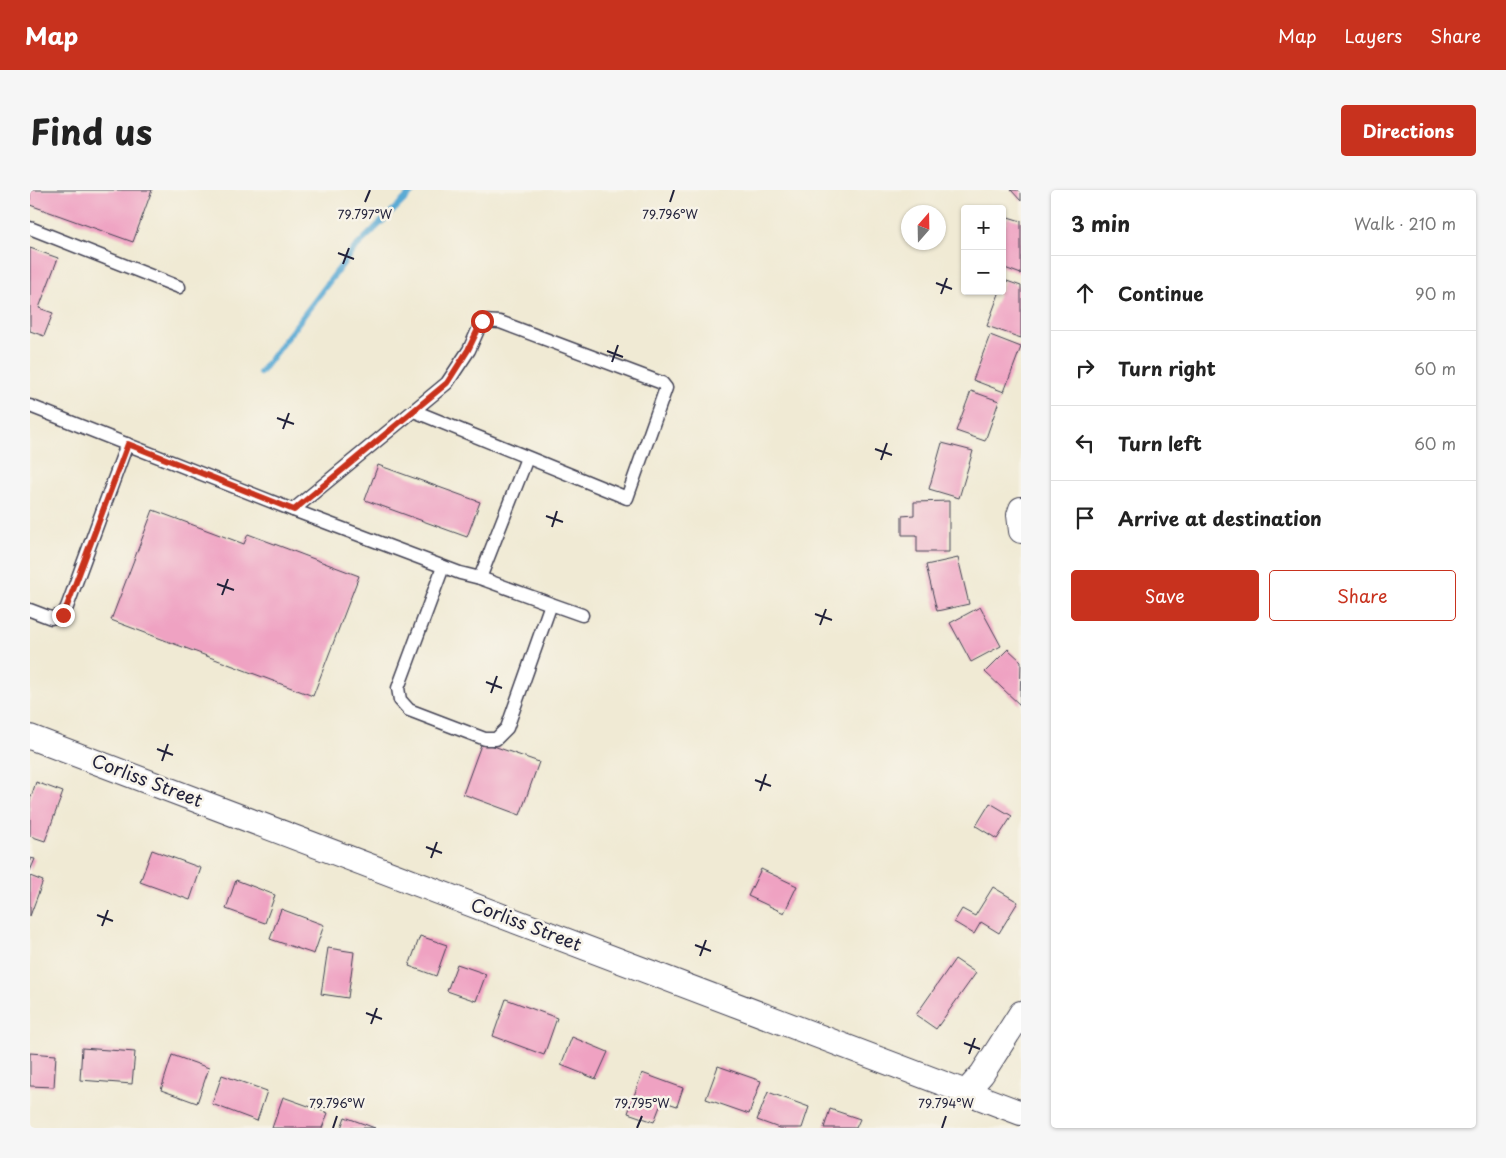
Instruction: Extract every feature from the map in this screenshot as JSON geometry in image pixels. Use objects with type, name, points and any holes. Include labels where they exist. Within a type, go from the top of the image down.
[{"type":"street","points":[[1021,509],[1019,514],[1021,531]]},
{"type":"street","name":"Corliss Street","points":[[30,737],[1021,1114]]},
{"type":"street","points":[[966,1094],[982,1074],[1021,1013]]},
{"type":"lane","points":[[30,228],[179,287]]},
{"type":"lane","points":[[294,510],[447,383],[468,350],[482,321],[500,322],[662,383],[666,388],[627,498],[414,411]]},
{"type":"lane","points":[[30,406],[443,567],[480,578],[582,615]]},
{"type":"lane","points":[[30,610],[51,618],[63,615],[128,444]]},
{"type":"lane","points":[[480,578],[527,458]]},
{"type":"lane","points":[[443,567],[398,688],[400,700],[409,710],[485,739],[496,738],[507,728],[551,604]]},
{"type":"building","points":[[30,190],[152,190],[133,242],[30,205]]},
{"type":"building","points":[[1011,190],[1021,190],[1021,201]]},
{"type":"building","points":[[1008,217],[1021,221],[1021,274],[1006,268],[1006,223]]},
{"type":"building","points":[[30,248],[58,258],[39,308],[53,313],[44,336],[30,331]]},
{"type":"building","points":[[1006,281],[1021,286],[1021,338],[987,326],[999,295],[1006,295]]},
{"type":"building","points":[[990,335],[1021,347],[1004,392],[973,380]]},
{"type":"building","points":[[971,391],[999,401],[985,441],[956,431]]},
{"type":"building","points":[[942,443],[973,451],[959,498],[929,489]]},
{"type":"building","points":[[378,465],[480,502],[467,537],[365,500]]},
{"type":"building","points":[[949,501],[949,552],[917,552],[917,535],[902,535],[902,516],[914,515],[914,502]]},
{"type":"building","points":[[153,510],[244,544],[248,534],[359,576],[313,696],[111,620]]},
{"type":"building","points":[[958,558],[969,604],[937,611],[926,565]]},
{"type":"building","points":[[980,607],[1001,646],[971,662],[950,623]]},
{"type":"building","points":[[1008,649],[1021,661],[1020,705],[985,672]]},
{"type":"building","points":[[482,742],[539,762],[520,815],[463,794]]},
{"type":"building","points":[[36,782],[63,792],[45,841],[30,836],[30,800]]},
{"type":"building","points":[[990,803],[1012,816],[997,839],[976,826]]},
{"type":"building","points":[[152,850],[201,868],[190,900],[140,882]]},
{"type":"building","points":[[30,858],[35,859],[30,871]]},
{"type":"building","points":[[761,869],[797,886],[784,913],[748,896]]},
{"type":"building","points":[[30,876],[43,881],[30,916]]},
{"type":"building","points":[[236,880],[275,895],[265,923],[226,909]]},
{"type":"building","points":[[993,887],[1018,902],[999,933],[981,922],[974,934],[954,922],[962,909],[975,916]]},
{"type":"building","points":[[281,909],[324,925],[314,954],[270,939]]},
{"type":"building","points":[[420,936],[447,945],[436,976],[409,966]]},
{"type":"building","points":[[328,948],[354,952],[348,998],[321,994]]},
{"type":"building","points":[[955,959],[976,973],[936,1029],[916,1015]]},
{"type":"building","points":[[457,964],[486,974],[476,1001],[447,991]]},
{"type":"building","points":[[506,999],[557,1018],[544,1055],[493,1036]]},
{"type":"building","points":[[572,1037],[608,1052],[596,1079],[561,1065]]},
{"type":"building","points":[[82,1048],[135,1052],[132,1084],[80,1080]]},
{"type":"building","points":[[30,1053],[56,1055],[54,1087],[30,1086]]},
{"type":"building","points":[[172,1055],[209,1068],[197,1103],[161,1090]]},
{"type":"building","points":[[718,1066],[761,1081],[749,1114],[706,1099]]},
{"type":"building","points":[[642,1073],[683,1088],[677,1106],[662,1101],[654,1122],[628,1113]]},
{"type":"building","points":[[222,1075],[267,1091],[257,1121],[212,1104]]},
{"type":"building","points":[[768,1092],[809,1107],[802,1128],[779,1128],[757,1120]]},
{"type":"building","points":[[283,1097],[328,1113],[322,1128],[272,1128]]},
{"type":"building","points":[[830,1109],[860,1119],[856,1128],[824,1128]]},
{"type":"building","points":[[345,1117],[375,1128],[341,1128]]},
{"type":"waterway","points":[[260,373],[354,249],[414,190]]},
{"type":"route","points":[[63,615],[128,444],[294,510],[447,383],[468,350],[482,321]]}]
